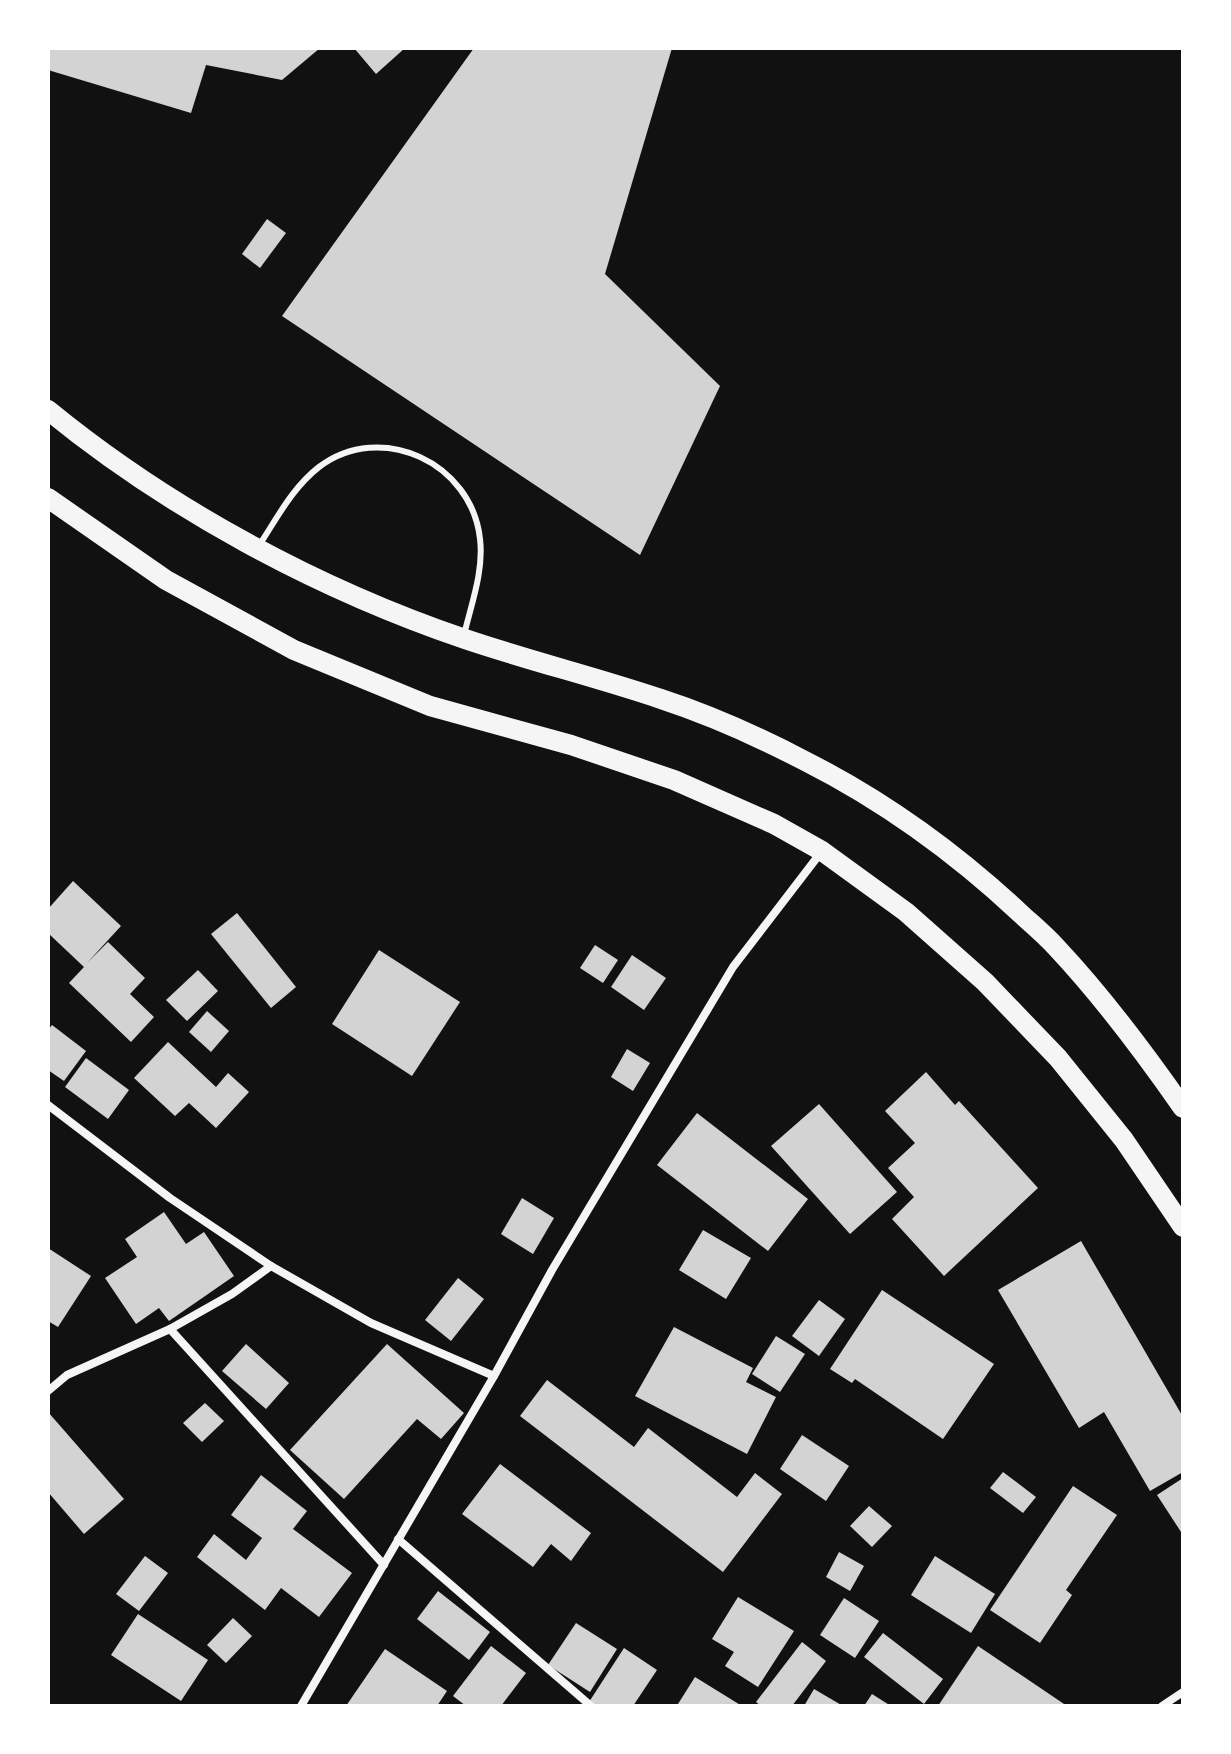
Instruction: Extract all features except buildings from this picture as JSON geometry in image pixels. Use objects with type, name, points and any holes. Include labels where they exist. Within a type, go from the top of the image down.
[{"type":"main road","points":[[48,410],[123,466],[190,509],[257,548],[325,581],[393,612],[463,638],[651,695],[723,723],[807,762],[875,800],[951,854],[1055,946],[1107,1005],[1183,1108]]},
{"type":"main road","points":[[48,498],[166,580],[294,650],[430,706],[571,745],[674,780],[774,824],[822,851],[906,912],[1016,1014],[1058,1058],[1124,1140],[1183,1227]]},
{"type":"street","points":[[301,1706],[494,1376],[559,1257],[733,967],[822,851]]},
{"type":"street","points":[[48,1105],[170,1198],[271,1266],[371,1323],[494,1376]]},
{"type":"street","points":[[48,1391],[67,1375],[170,1329],[232,1294],[271,1266]]},
{"type":"street","points":[[170,1329],[384,1565]]},
{"type":"street","points":[[398,1539],[591,1706]]},
{"type":"street","points":[[1162,1706],[1183,1692]]},
{"type":"lane","points":[[257,548],[287,502],[320,467],[341,456],[363,449],[387,448],[432,462],[451,477],[466,496],[481,540],[480,563],[463,638]]}]
